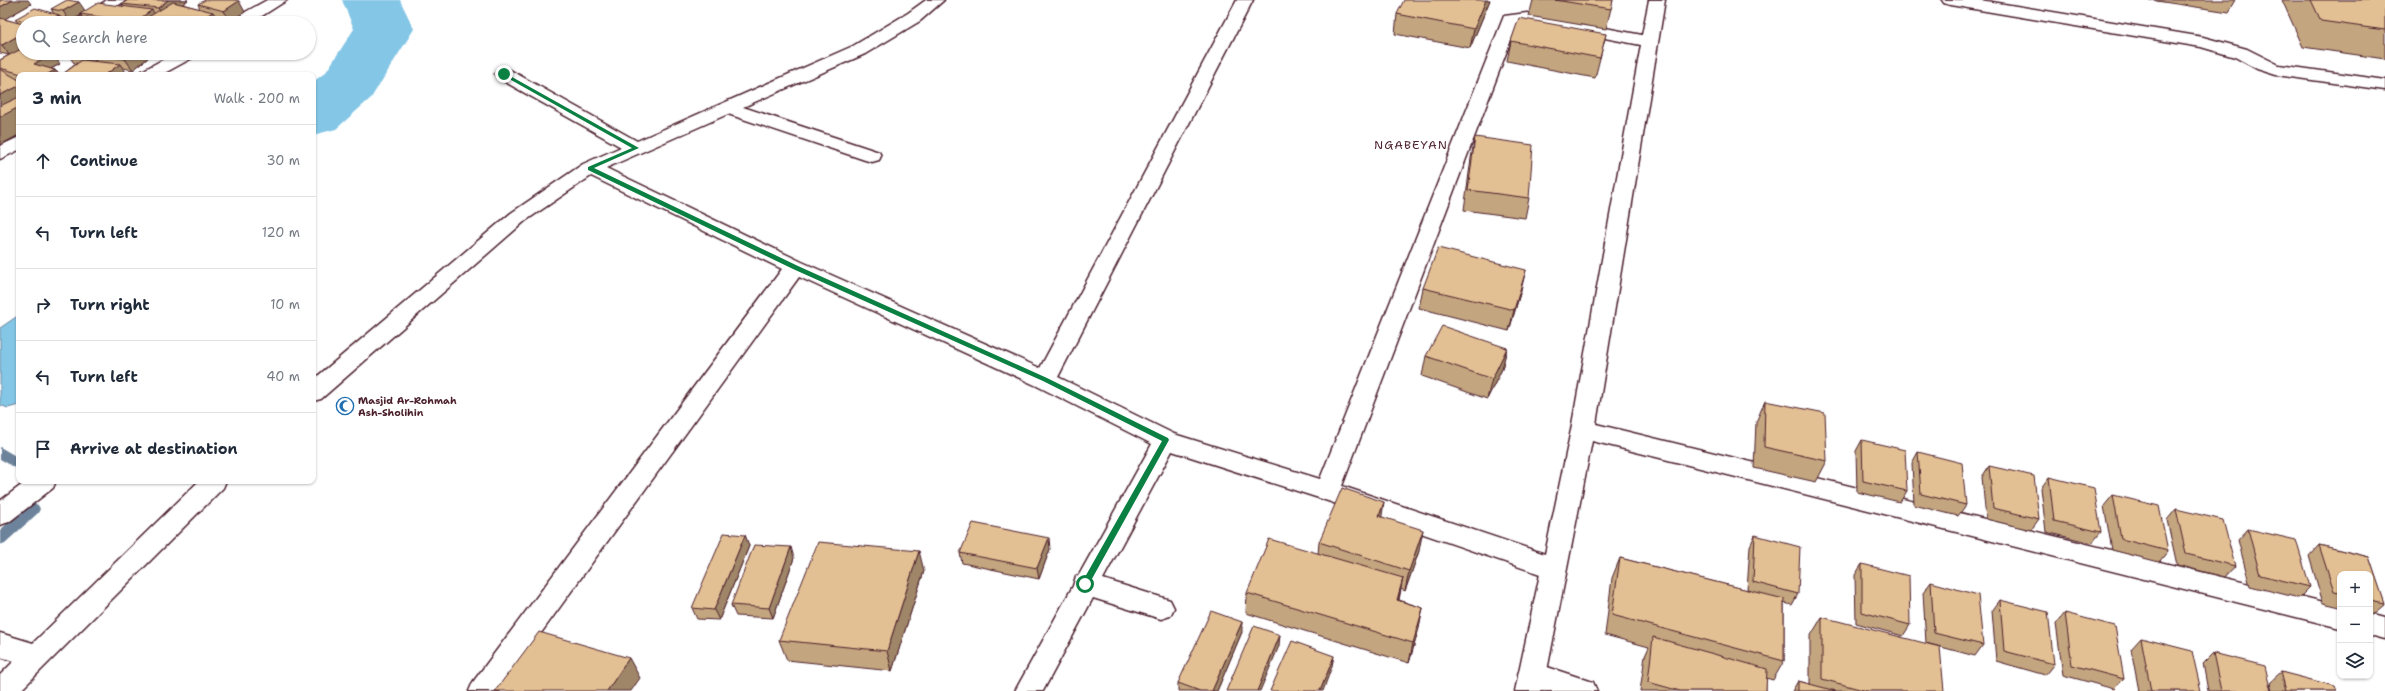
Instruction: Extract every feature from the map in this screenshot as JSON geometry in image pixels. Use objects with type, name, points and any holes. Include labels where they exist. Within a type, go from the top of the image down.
[{"type":"street","points":[[92,16],[118,0]]},
{"type":"street","points":[[251,16],[279,0]]},
{"type":"street","points":[[316,390],[518,217],[590,168],[859,50],[914,17],[936,0]]},
{"type":"street","points":[[1045,380],[1245,0]]},
{"type":"street","points":[[1583,691],[1531,682],[1583,430],[1651,42],[1657,0]]},
{"type":"street","points":[[1950,0],[2202,42],[2241,53],[2276,70],[2385,85]]},
{"type":"street","points":[[1328,491],[1510,20],[1527,18],[1651,42]]},
{"type":"street","points":[[153,72],[175,60]]},
{"type":"street","points":[[504,74],[636,148]]},
{"type":"street","points":[[727,108],[872,156]]},
{"type":"street","points":[[0,153],[16,145]]},
{"type":"street","points":[[590,168],[796,267],[1045,380],[1166,440],[1328,491],[1555,568]]},
{"type":"street","points":[[483,691],[796,267]]},
{"type":"street","points":[[1583,430],[2337,616]]},
{"type":"street","points":[[1028,691],[1085,584],[1166,440]]},
{"type":"street","points":[[0,515],[40,484]]},
{"type":"street","points":[[2,691],[211,484]]},
{"type":"street","points":[[1085,584],[1160,608]]},
{"type":"street","points":[[2373,625],[2385,628]]},
{"type":"street","points":[[0,646],[37,656]]},
{"type":"water","points":[[16,317],[16,406],[8,408],[0,405],[0,328]]},
{"type":"building","points":[[0,0],[13,0],[0,7]]},
{"type":"building","points":[[67,0],[79,2],[63,11],[51,9]]},
{"type":"building","points":[[128,0],[168,0],[158,8],[122,4]]},
{"type":"building","points":[[205,0],[239,1],[224,11],[198,4]]},
{"type":"building","points":[[1404,0],[1486,0],[1474,29],[1397,14]]},
{"type":"building","points":[[1555,0],[1613,0],[1611,9]]},
{"type":"building","points":[[2311,0],[2385,0],[2385,30],[2321,21]]},
{"type":"building","points":[[173,2],[213,12],[206,16],[150,16]]},
{"type":"building","points":[[98,3],[152,10],[144,16],[94,16],[80,14]]},
{"type":"building","points":[[35,8],[59,15],[57,16],[20,16]]},
{"type":"building","points":[[0,18],[16,22],[16,37],[2,45],[0,44]]},
{"type":"building","points":[[1519,18],[1606,34],[1600,58],[1511,41]]},
{"type":"building","points":[[16,52],[16,60],[41,60],[34,64],[55,70],[51,72],[16,72],[0,68],[0,60]]},
{"type":"building","points":[[82,60],[120,64],[109,72],[66,72]]},
{"type":"building","points":[[0,69],[16,78],[16,87],[0,95]]},
{"type":"building","points":[[16,98],[16,109],[0,117],[0,106]]},
{"type":"building","points":[[1475,137],[1533,145],[1529,198],[1468,190]]},
{"type":"building","points":[[1438,248],[1526,270],[1514,310],[1423,288]]},
{"type":"building","points":[[1442,326],[1507,348],[1492,379],[1426,356]]},
{"type":"building","points":[[1765,401],[1825,413],[1827,461],[1764,447]]},
{"type":"building","points":[[1862,440],[1905,450],[1907,491],[1863,481]]},
{"type":"building","points":[[1918,452],[1962,463],[1966,505],[1921,494]]},
{"type":"building","points":[[1989,466],[2034,476],[2039,519],[1993,508]]},
{"type":"building","points":[[2049,477],[2094,488],[2101,532],[2054,521]]},
{"type":"building","points":[[1342,488],[1384,502],[1379,516],[1423,530],[1409,571],[1319,542]]},
{"type":"building","points":[[2113,495],[2159,506],[2168,551],[2121,539]]},
{"type":"building","points":[[2176,509],[2223,520],[2235,566],[2186,554]]},
{"type":"building","points":[[973,523],[1049,538],[1037,568],[960,553]]},
{"type":"building","points":[[2248,529],[2296,540],[2310,587],[2260,575]]},
{"type":"building","points":[[724,533],[745,535],[714,610],[692,608]]},
{"type":"building","points":[[1755,535],[1800,547],[1798,594],[1753,582]]},
{"type":"building","points":[[1269,539],[1403,578],[1397,600],[1423,608],[1413,643],[1247,593]]},
{"type":"building","points":[[818,542],[919,551],[887,651],[779,640]]},
{"type":"building","points":[[754,545],[791,547],[769,608],[731,605]]},
{"type":"building","points":[[2319,545],[2369,557],[2385,604],[2373,602],[2373,571],[2337,571],[2337,592],[2334,592]]},
{"type":"building","points":[[1620,558],[1784,599],[1784,661],[1612,615]]},
{"type":"building","points":[[1862,564],[1909,576],[1910,625],[1862,612]]},
{"type":"building","points":[[1931,582],[1978,595],[1983,645],[1934,633]]},
{"type":"building","points":[[2000,600],[2048,612],[2054,664],[2004,651]]},
{"type":"building","points":[[1211,611],[1242,622],[1212,691],[1200,691],[1178,683]]},
{"type":"building","points":[[2065,613],[2115,626],[2124,679],[2072,665]]},
{"type":"building","points":[[1822,617],[1940,647],[1944,691],[1867,691],[1822,679]]},
{"type":"building","points":[[1254,626],[1280,635],[1257,691],[1226,691]]},
{"type":"building","points":[[539,632],[629,658],[607,691],[495,691]]},
{"type":"building","points":[[1653,637],[1767,669],[1766,691],[1680,691],[1648,682]]},
{"type":"building","points":[[2141,638],[2192,651],[2201,691],[2151,691]]},
{"type":"building","points":[[1292,641],[1334,656],[1320,691],[1270,691]]},
{"type":"building","points":[[2213,653],[2265,666],[2271,691],[2221,691]]},
{"type":"building","points":[[2281,672],[2335,686],[2337,691],[2286,691]]},
{"type":"building","points":[[1798,681],[1836,691],[1798,691]]},
{"type":"waterway","points":[[316,112],[349,85],[384,29],[371,0]]},
{"type":"waterway","points":[[0,452],[16,463]]},
{"type":"waterway","points":[[0,539],[33,509]]},
{"type":"place","name":"Masjid Ar-Rohmah Ash-Sholihin","points":[[345,406]]},
{"type":"district","name":"NGABEYAN","points":[[1411,145]]},
{"type":"route","points":[[504,74],[636,148],[590,168],[796,267],[1045,380],[1166,440],[1085,584]]}]
